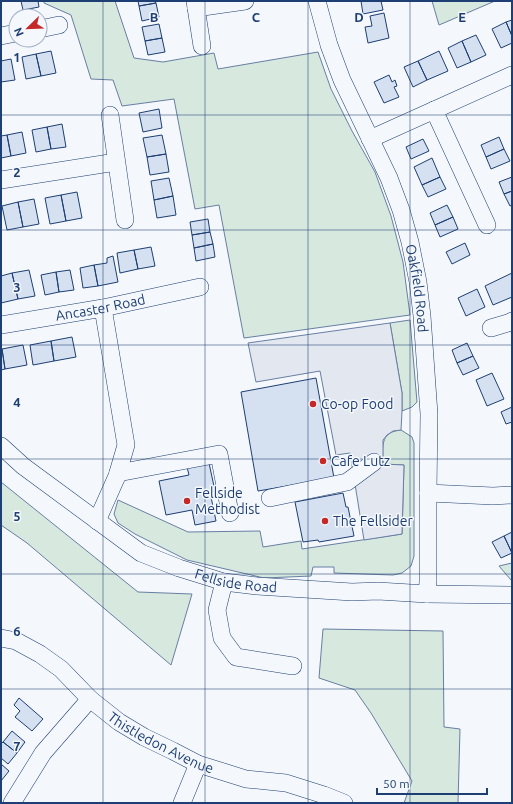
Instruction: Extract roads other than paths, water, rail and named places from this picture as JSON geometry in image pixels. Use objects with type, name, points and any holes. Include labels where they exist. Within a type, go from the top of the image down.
[{"type":"street","points":[[202,46],[195,4],[245,1]]},
{"type":"street","name":"Oakfield Road","points":[[317,1],[329,45],[340,73],[389,178],[401,210],[410,242],[418,282],[429,414],[427,594]]},
{"type":"street","points":[[48,27],[59,25]]},
{"type":"street","points":[[370,140],[512,75]]},
{"type":"street","points":[[434,110],[487,225]]},
{"type":"street","points":[[110,116],[125,220]]},
{"type":"street","points":[[1,180],[116,162]]},
{"type":"street","name":"Ancaster Road","points":[[1,325],[103,308],[200,288]]},
{"type":"street","points":[[97,521],[118,473],[126,445],[103,308]]},
{"type":"street","points":[[491,328],[511,326]]},
{"type":"street","name":"Fellside Road","points":[[1,446],[23,466],[141,553],[179,568],[224,582],[257,586],[328,590],[427,594],[512,595]]},
{"type":"street","points":[[118,473],[219,454],[230,513]]},
{"type":"street","points":[[270,498],[346,482],[374,462]]},
{"type":"street","points":[[428,493],[493,496],[512,495]]},
{"type":"street","points":[[224,582],[217,610],[222,638],[236,657],[292,666]]},
{"type":"street","name":"Thistledon Avenue","points":[[1,638],[16,641],[40,654],[61,669],[90,699],[119,722],[198,764],[246,779],[286,783],[344,803]]},
{"type":"street","points":[[12,803],[43,753],[90,699]]},
{"type":"street","points":[[182,803],[198,764]]},
{"type":"place","name":"Co-op Food","points":[[313,404]]},
{"type":"place","name":"Cafe Lutz","points":[[323,461]]},
{"type":"place","name":"Fellside Methodist","points":[[187,501]]},
{"type":"place","name":"The Fellsider","points":[[325,521]]}]
